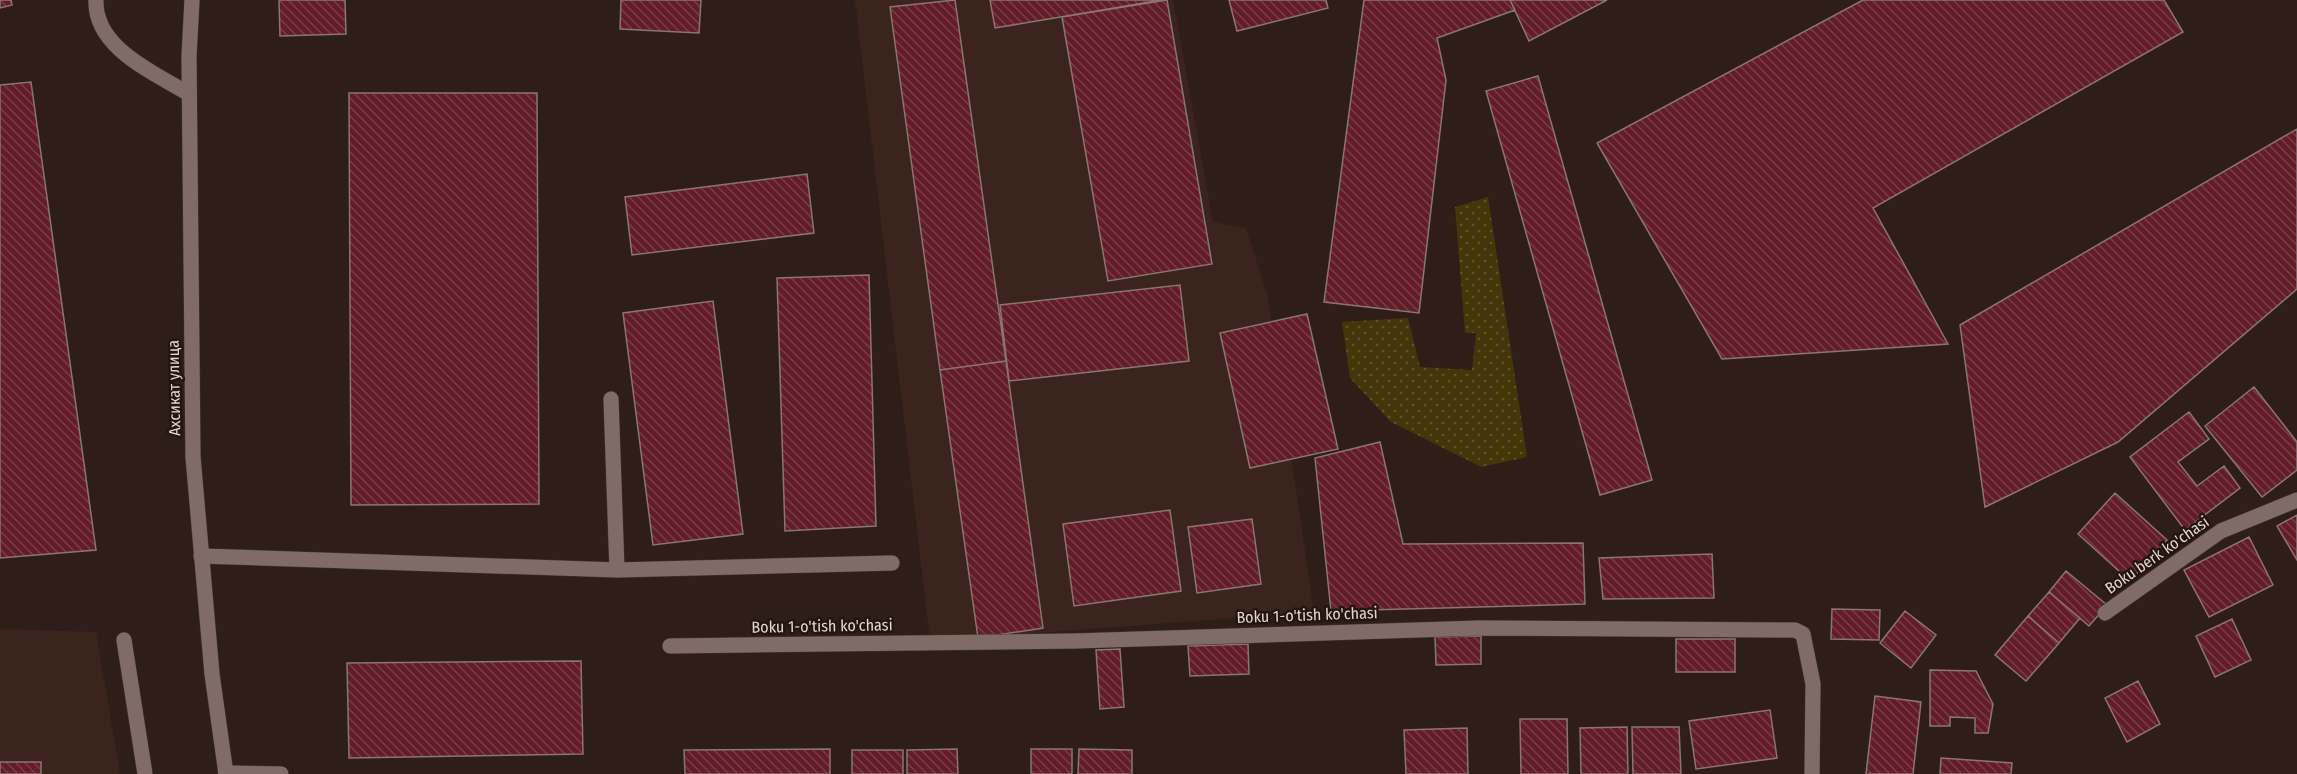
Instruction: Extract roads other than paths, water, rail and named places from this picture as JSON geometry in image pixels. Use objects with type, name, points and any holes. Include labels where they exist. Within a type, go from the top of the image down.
[{"type":"street","points":[[96,0],[95,14],[118,50],[189,94]]},
{"type":"street","name":"Ахсикат улица","points":[[192,0],[189,94],[193,457],[212,674],[226,774]]},
{"type":"street","points":[[611,399],[617,570]]},
{"type":"street","name":"Boku berk ko'chasi","points":[[2105,613],[2221,531],[2297,500]]},
{"type":"street","points":[[201,556],[617,570],[892,563]]},
{"type":"street","name":"Boku 1-o'tish ko'chasi","points":[[670,646],[1075,641],[1479,628],[1795,630],[1803,633],[1813,684],[1812,774]]},
{"type":"street","points":[[124,640],[145,774]]},
{"type":"street","points":[[226,774],[281,774]]}]
